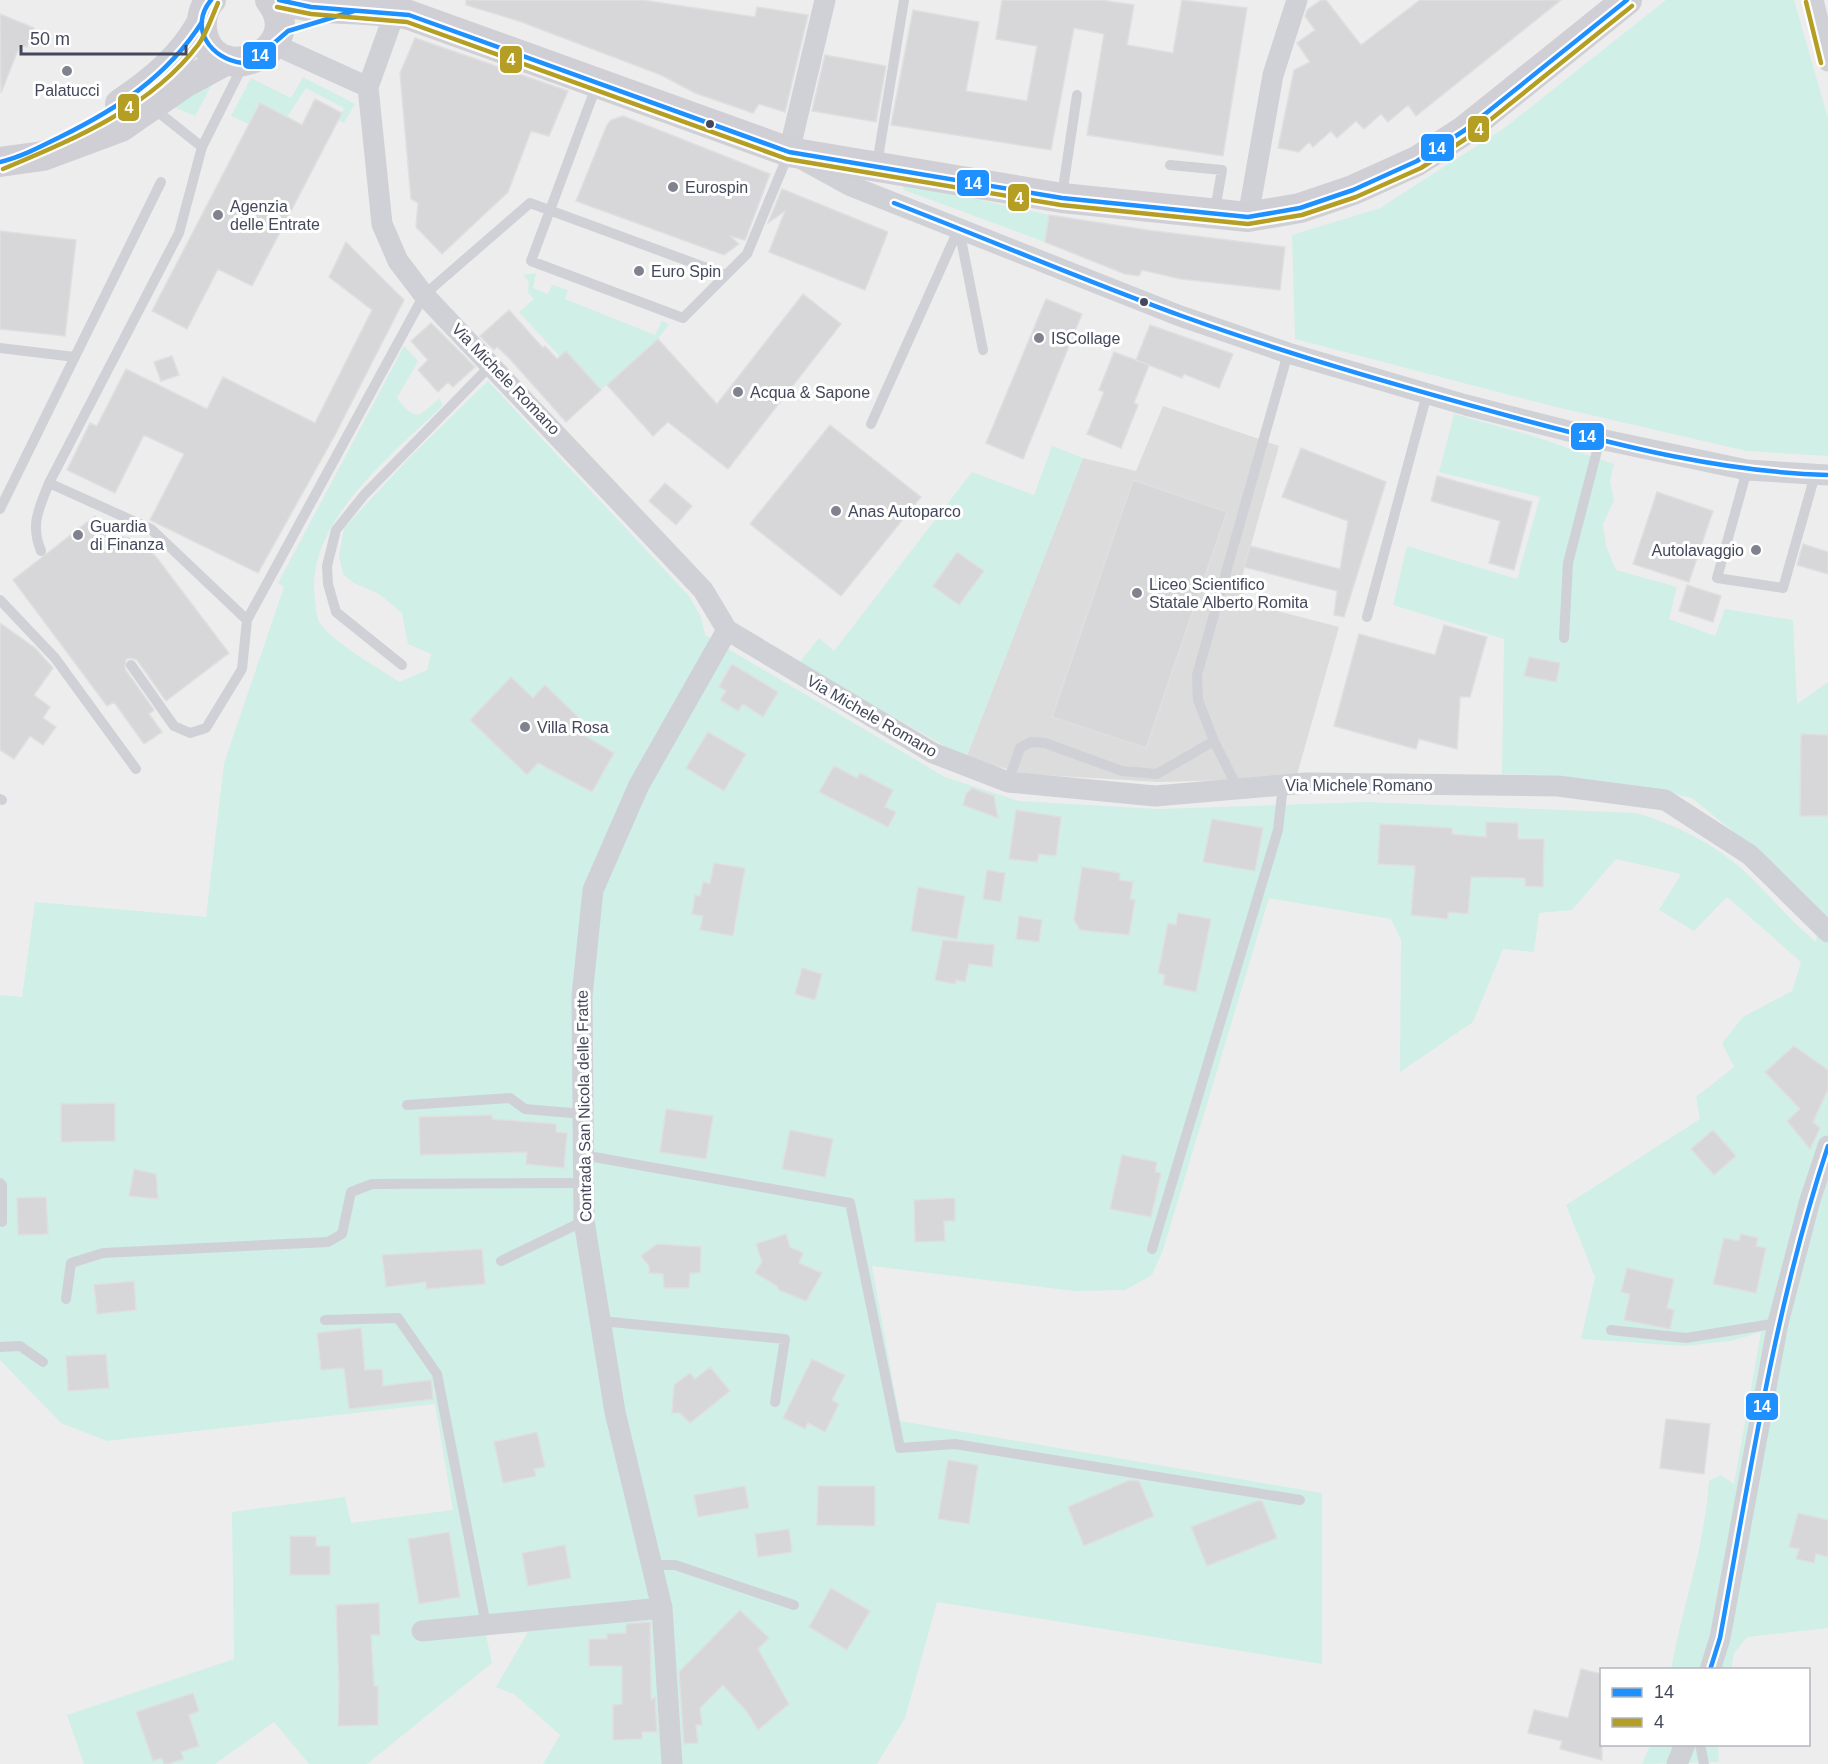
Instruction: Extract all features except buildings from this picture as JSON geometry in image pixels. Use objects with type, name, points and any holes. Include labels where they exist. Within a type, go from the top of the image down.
[{"type":"main road","points":[[270,0],[278,15],[275,40]]},
{"type":"main road","points":[[279,0],[298,6],[354,11]]},
{"type":"main road","points":[[3,162],[43,156],[121,127],[152,108],[186,82],[236,61],[256,59],[275,40],[300,26],[354,11],[390,6],[789,152],[1062,198],[1248,217],[1300,208],[1353,190],[1417,161],[1465,130],[1627,0]]},
{"type":"main road","points":[[206,7],[203,34],[208,45],[236,61]]},
{"type":"main road","points":[[3,162],[110,111],[160,75],[181,54],[206,7]]},
{"type":"street","points":[[825,0],[789,152],[851,186],[1180,316],[1288,353],[1600,439],[1747,470],[1822,475]]},
{"type":"street","points":[[1248,217],[1273,75],[1297,0]]},
{"type":"street","points":[[1814,0],[1828,61]]},
{"type":"street","name":"Via Michele Romano","points":[[390,6],[368,87],[382,224],[398,261],[424,295],[493,364],[703,590],[727,630],[933,753],[1008,782],[1155,796],[1306,783],[1558,786],[1665,800],[1750,855],[1828,932]]},
{"type":"street","points":[[275,40],[368,87]]},
{"type":"street","name":"Contrada San Nicola delle Fratte","points":[[672,1764],[662,1608],[615,1412],[584,1221],[582,996],[593,890],[639,785],[727,630]]},
{"type":"street","points":[[1711,1668],[1725,1615],[1778,1323],[1810,1200],[1828,1146]]},
{"type":"street","points":[[422,1631],[662,1608]]},
{"type":"street","points":[[1677,1764],[1684,1746]]},
{"type":"lane","points":[[877,167],[904,0]]},
{"type":"lane","points":[[41,551],[34,534],[37,514],[50,483],[179,233],[202,147],[236,61]]},
{"type":"lane","points":[[160,75],[152,108],[202,147]]},
{"type":"lane","points":[[597,83],[531,261],[683,318],[747,254],[789,152]]},
{"type":"lane","points":[[1062,198],[1077,95]]},
{"type":"lane","points":[[1170,165],[1222,170],[1215,214]]},
{"type":"lane","points":[[0,508],[161,182]]},
{"type":"lane","points":[[131,665],[174,726],[190,733],[206,728],[242,669],[247,620],[424,295],[530,203],[726,275]]},
{"type":"lane","points":[[959,228],[983,350]]},
{"type":"lane","points":[[871,424],[959,228]]},
{"type":"lane","points":[[0,348],[75,357]]},
{"type":"lane","points":[[1238,789],[1214,741],[1198,700],[1197,675],[1288,353]]},
{"type":"lane","points":[[402,665],[336,612],[328,584],[327,566],[336,530],[364,495],[493,364]]},
{"type":"lane","points":[[1367,617],[1427,393]]},
{"type":"lane","points":[[1564,638],[1568,563],[1600,439]]},
{"type":"lane","points":[[1747,470],[1717,578],[1783,588],[1822,475]]},
{"type":"lane","points":[[50,483],[151,529],[247,620]]},
{"type":"lane","points":[[0,600],[55,658],[136,769]]},
{"type":"lane","points":[[1008,782],[1020,748],[1031,742],[1045,743],[1122,771],[1157,774],[1214,741]]},
{"type":"lane","points":[[1152,1249],[1278,830],[1283,785]]},
{"type":"lane","points":[[407,1105],[510,1098],[525,1109],[583,1114]]},
{"type":"lane","points":[[583,1155],[850,1203],[900,1448],[955,1444],[1300,1500]]},
{"type":"lane","points":[[66,1299],[71,1263],[103,1253],[328,1242],[342,1233],[351,1191],[372,1184],[584,1182]]},
{"type":"lane","points":[[0,1183],[2,1185],[2,1222]]},
{"type":"lane","points":[[501,1262],[584,1221]]},
{"type":"lane","points":[[325,1320],[398,1317],[437,1374],[486,1625]]},
{"type":"lane","points":[[601,1321],[786,1339],[775,1402]]},
{"type":"lane","points":[[1611,1330],[1686,1338],[1778,1323]]},
{"type":"lane","points":[[0,1347],[20,1346],[43,1362]]},
{"type":"lane","points":[[652,1565],[675,1565],[794,1605]]},
{"type":"lane","points":[[1700,1746],[1704,1764]]},
{"type":"shaded area","name":"Liceo Scientifico Statale Alberto Romita","points":[[1163,406],[1279,446],[1240,584],[1247,603],[1339,627],[1296,778],[1158,782],[1025,774],[966,758],[1083,458],[1136,471]]},
{"type":"green space","points":[[1666,0],[1794,0],[1828,118],[1828,456],[1747,451],[1552,406],[1295,339],[1292,235],[1380,208],[1503,129]]},
{"type":"green space","points":[[303,77],[355,104],[344,123],[338,120],[344,108],[306,88],[287,117],[249,124],[231,116],[251,78],[291,98]]},
{"type":"green space","points":[[215,79],[195,116],[174,107]]},
{"type":"green space","points":[[902,183],[1049,215],[1045,242],[904,190]]},
{"type":"green space","points":[[536,273],[533,288],[548,294],[552,285],[568,290],[565,299],[655,335],[662,321],[669,324],[658,339],[595,395],[519,312],[534,299],[528,292],[529,282],[523,275]]},
{"type":"green space","points":[[404,346],[418,361],[397,398],[413,414],[427,410],[439,398],[443,405],[356,492],[323,543],[315,571],[317,614],[325,630],[344,646],[399,682],[427,670],[431,654],[408,644],[402,613],[379,594],[354,583],[343,574],[339,555],[344,528],[409,458],[488,381],[689,596],[701,617],[705,635],[945,777],[1019,801],[1158,809],[1367,802],[1637,813],[1680,829],[1719,851],[1743,870],[1816,942],[1820,916],[1758,852],[1692,798],[1649,788],[1555,775],[1502,774],[1504,639],[1393,605],[1407,546],[1517,579],[1540,497],[1439,472],[1454,414],[1530,435],[1614,464],[1610,481],[1614,500],[1603,524],[1606,546],[1616,570],[1677,587],[1669,619],[1715,636],[1725,609],[1793,620],[1797,704],[1828,682],[1828,1628],[1747,1637],[1734,1653],[1731,1668],[1671,1668],[1703,1530],[1709,1481],[1721,1475],[1734,1484],[1761,1332],[1731,1341],[1684,1346],[1581,1339],[1595,1277],[1566,1205],[1700,1119],[1696,1097],[1734,1067],[1722,1043],[1743,1017],[1792,991],[1801,962],[1727,897],[1694,931],[1659,910],[1681,874],[1616,859],[1572,910],[1539,913],[1534,952],[1503,949],[1473,1022],[1400,1072],[1401,940],[1391,919],[1269,898],[1163,1250],[1152,1275],[1125,1290],[1074,1291],[872,1266],[900,1421],[1322,1493],[1322,1664],[937,1602],[905,1718],[877,1764],[543,1764],[560,1735],[514,1694],[496,1687],[528,1632],[486,1635],[492,1663],[367,1764],[309,1764],[274,1722],[215,1764],[84,1764],[67,1715],[234,1659],[232,1512],[345,1497],[351,1523],[453,1510],[435,1404],[107,1441],[61,1423],[0,1360],[0,995],[22,997],[35,902],[206,917],[224,763],[284,587],[278,583]]},
{"type":"green space","points":[[1052,446],[1083,458],[966,758],[799,663],[819,638],[834,651],[972,472],[1034,495]]},
{"type":"green space","points":[[1650,1746],[1718,1746],[1719,1762],[1642,1764]]},
{"type":"transit line","name":"14","points":[[211,0],[204,11],[202,21],[206,40],[221,55],[242,63],[259,56],[288,31],[354,11]]},
{"type":"transit line","name":"14","points":[[279,0],[311,7],[409,15],[789,152],[1062,198],[1248,217],[1300,208],[1353,190],[1417,161],[1465,130],[1627,0]]},
{"type":"transit line","name":"4","points":[[1806,2],[1821,63]]},
{"type":"transit line","name":"4","points":[[3,169],[83,133],[134,104],[157,87],[198,45],[218,3]]},
{"type":"transit line","name":"4","points":[[277,7],[311,14],[407,22],[787,159],[1061,205],[1248,224],[1302,215],[1356,197],[1421,168],[1470,136],[1632,6]]},
{"type":"transit line","name":"14","points":[[0,162],[23,155],[121,103],[157,75],[188,42],[202,22]]},
{"type":"transit line","name":"14","points":[[894,203],[1182,316],[1266,345],[1392,383],[1634,448],[1749,469],[1828,475]]},
{"type":"transit line","name":"14","points":[[1711,1668],[1720,1638],[1778,1328],[1809,1206],[1828,1146]]},
{"type":"place","name":"Palatucci","points":[[67,71]]},
{"type":"place","name":"Eurospin","points":[[673,187]]},
{"type":"place","name":"Agenzia delle Entrate","points":[[218,215]]},
{"type":"place","name":"Euro Spin","points":[[639,271]]},
{"type":"place","name":"ISCollage","points":[[1039,338]]},
{"type":"place","name":"Acqua & Sapone","points":[[738,392]]},
{"type":"place","name":"Anas Autoparco","points":[[836,511]]},
{"type":"place","name":"Guardia di Finanza","points":[[78,535]]},
{"type":"place","name":"Autolavaggio","points":[[1756,550]]},
{"type":"place","name":"Liceo Scientifico Statale Alberto Romita","points":[[1137,593]]},
{"type":"place","name":"Villa Rosa","points":[[525,727]]}]
